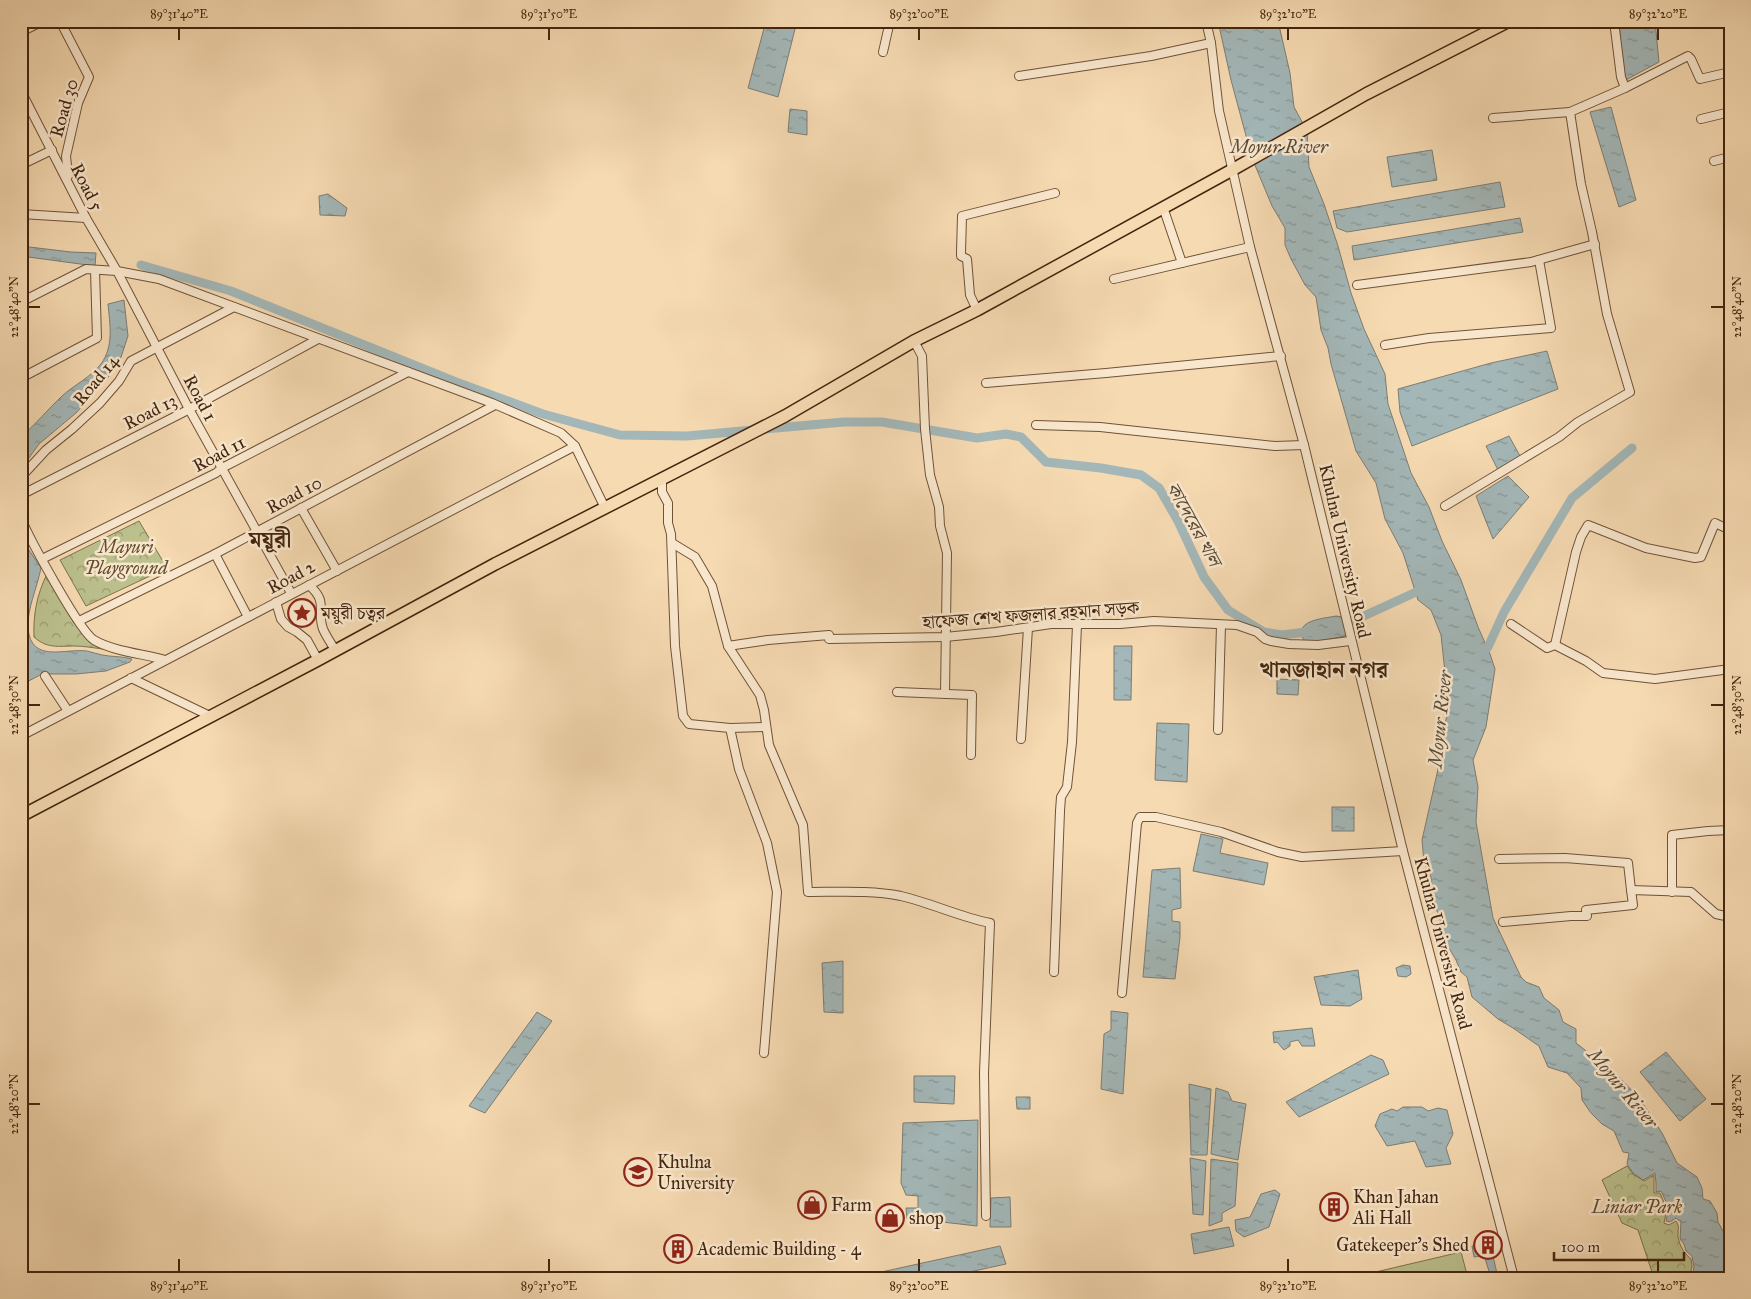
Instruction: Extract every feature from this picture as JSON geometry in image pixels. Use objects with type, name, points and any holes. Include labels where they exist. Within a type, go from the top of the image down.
[{"type":"main road","points":[[22,813],[318,660],[495,564],[784,416],[914,341],[977,310],[1244,164],[1366,94],[1509,21]]},
{"type":"street","points":[[21,32],[43,21]]},
{"type":"street","name":"Road 30","points":[[60,21],[89,77],[78,103],[66,156],[68,181]]},
{"type":"street","points":[[883,52],[890,21]]},
{"type":"street","name":"Khulna University Road","points":[[1206,21],[1211,42],[1219,111],[1250,247],[1304,445],[1350,641],[1514,1278]]},
{"type":"street","points":[[1614,21],[1621,77],[1625,88]]},
{"type":"street","points":[[1019,76],[1151,56],[1211,42]]},
{"type":"street","points":[[1493,118],[1570,112],[1625,88],[1688,56],[1692,59],[1700,79],[1730,72]]},
{"type":"street","name":"Road 5","points":[[22,95],[100,242]]},
{"type":"street","points":[[1446,506],[1559,437],[1578,422],[1630,392],[1607,314],[1595,244],[1581,184],[1570,112]]},
{"type":"street","points":[[1701,119],[1730,112]]},
{"type":"street","points":[[21,165],[52,150]]},
{"type":"street","points":[[1714,161],[1730,157]]},
{"type":"street","points":[[977,310],[970,295],[968,259],[962,256],[960,252],[962,216],[1055,193]]},
{"type":"street","points":[[1163,207],[1182,262]]},
{"type":"street","points":[[21,214],[86,218]]},
{"type":"street","name":"Road 1","points":[[100,242],[189,409],[291,593]]},
{"type":"street","points":[[1357,285],[1539,260],[1595,244]]},
{"type":"street","points":[[1114,279],[1250,247]]},
{"type":"street","points":[[1384,345],[1429,338],[1551,328],[1539,260]]},
{"type":"street","points":[[21,302],[86,269],[117,271],[159,279],[495,405],[561,433],[575,446],[604,508]]},
{"type":"street","points":[[21,378],[98,338],[96,270]]},
{"type":"street","name":"Road 14","points":[[21,477],[46,450],[100,403],[119,381],[131,361],[234,307]]},
{"type":"street","name":"Road 13","points":[[21,495],[189,409],[318,339]]},
{"type":"street","points":[[914,341],[922,356],[925,429],[930,475],[939,507],[940,526],[946,553],[945,694]]},
{"type":"street","points":[[986,383],[1281,356]]},
{"type":"street","name":"Road 11","points":[[42,559],[207,477],[408,372]]},
{"type":"street","name":"Road 10","points":[[79,621],[214,554],[495,405]]},
{"type":"street","points":[[1036,425],[1100,427],[1275,446],[1304,445]]},
{"type":"street","name":"Road 2","points":[[21,736],[575,446]]},
{"type":"street","points":[[662,478],[662,492],[668,504],[672,543],[675,646],[683,716],[689,724],[730,728],[766,727]]},
{"type":"street","points":[[301,508],[337,570]]},
{"type":"street","points":[[21,518],[28,536],[79,621],[93,640],[118,649],[164,660]]},
{"type":"street","points":[[1554,645],[1576,552],[1581,537],[1588,525],[1646,548],[1695,558],[1701,557],[1715,523],[1730,530]]},
{"type":"street","points":[[672,543],[695,557],[712,586],[728,646],[760,695],[769,745],[803,825],[808,892],[880,892],[904,896],[975,920],[990,923],[984,1073],[986,1216]]},
{"type":"street","points":[[214,554],[248,617]]},
{"type":"street","points":[[309,585],[322,602],[321,620],[323,630],[335,650]]},
{"type":"street","points":[[276,602],[281,619],[288,627],[307,640],[318,660]]},
{"type":"street","name":"হাফেজ শেখ ফজলার রহমান সড়ক","points":[[728,646],[768,640],[829,635],[830,639],[945,637],[1051,624],[1077,625],[1154,621],[1237,625],[1257,632],[1272,641],[1289,644],[1318,645],[1350,641]]},
{"type":"street","points":[[1511,624],[1547,648],[1554,645],[1586,661],[1603,673],[1655,679],[1730,669]]},
{"type":"street","points":[[1054,972],[1060,804],[1061,796],[1067,787],[1072,742],[1077,625]]},
{"type":"street","points":[[1218,730],[1221,625]]},
{"type":"street","points":[[1021,739],[1028,628]]},
{"type":"street","points":[[44,676],[68,711]]},
{"type":"street","points":[[131,678],[210,716]]},
{"type":"street","points":[[897,692],[972,695],[971,755]]},
{"type":"street","points":[[730,728],[739,768],[768,843],[777,892],[764,1053]]},
{"type":"street","points":[[1122,993],[1138,822],[1140,818],[1156,817],[1221,832],[1278,852],[1302,857],[1403,851]]},
{"type":"street","points":[[1672,892],[1672,835],[1708,830],[1730,830]]},
{"type":"street","points":[[1499,859],[1565,858],[1628,863],[1634,905],[1586,910],[1587,916],[1503,922]]},
{"type":"street","points":[[1631,890],[1690,892],[1716,914],[1730,917]]},
{"type":"green space","name":"Mayuri Playground","points":[[139,521],[167,568],[86,606],[60,560]]},
{"type":"green space","points":[[47,574],[74,623],[103,649],[53,646],[34,637],[36,605]]},
{"type":"green space","name":"Liniar Park","points":[[1627,1166],[1633,1174],[1644,1181],[1654,1175],[1654,1193],[1660,1193],[1667,1209],[1664,1223],[1669,1225],[1676,1221],[1680,1244],[1683,1251],[1691,1259],[1692,1267],[1689,1278],[1654,1278],[1638,1230],[1622,1223],[1602,1180]]},
{"type":"green space","points":[[1461,1252],[1468,1278],[1350,1278]]},
{"type":"water","points":[[766,21],[797,21],[778,97],[748,88]]},
{"type":"water","name":"Moyur River","points":[[1218,21],[1278,21],[1290,73],[1294,107],[1307,131],[1309,167],[1324,204],[1364,329],[1385,374],[1388,404],[1411,473],[1429,507],[1442,541],[1461,580],[1495,669],[1486,727],[1473,760],[1478,787],[1476,822],[1493,918],[1521,977],[1526,982],[1539,987],[1544,998],[1559,1010],[1563,1022],[1576,1029],[1576,1043],[1616,1074],[1640,1099],[1662,1133],[1677,1163],[1697,1177],[1702,1188],[1703,1199],[1710,1201],[1717,1213],[1718,1222],[1730,1244],[1730,1278],[1692,1278],[1694,1267],[1692,1256],[1686,1251],[1680,1239],[1681,1222],[1676,1218],[1670,1222],[1666,1221],[1669,1208],[1661,1191],[1656,1192],[1655,1173],[1643,1180],[1633,1173],[1627,1164],[1629,1153],[1623,1152],[1614,1131],[1602,1124],[1591,1113],[1582,1100],[1581,1088],[1567,1073],[1548,1067],[1539,1046],[1498,1019],[1472,997],[1467,977],[1461,972],[1445,941],[1434,903],[1431,877],[1424,862],[1422,840],[1441,756],[1441,737],[1449,709],[1441,635],[1431,610],[1418,600],[1403,553],[1385,519],[1376,483],[1356,451],[1328,348],[1321,330],[1316,297],[1305,285],[1291,259],[1285,245],[1285,228],[1272,206],[1252,158],[1231,80]]},
{"type":"water","points":[[1618,21],[1655,21],[1659,62],[1624,81]]},
{"type":"water","points":[[1611,107],[1636,200],[1619,207],[1590,112]]},
{"type":"water","points":[[790,109],[807,111],[807,135],[788,132]]},
{"type":"water","points":[[1432,150],[1437,180],[1392,187],[1387,157]]},
{"type":"water","points":[[1500,182],[1505,207],[1347,232],[1337,228],[1333,211]]},
{"type":"water","points":[[328,194],[347,208],[345,216],[320,215],[319,196]]},
{"type":"water","points":[[1520,218],[1523,232],[1354,260],[1352,246]]},
{"type":"water","points":[[21,246],[96,253],[95,266],[21,256]]},
{"type":"water","points":[[124,300],[128,336],[120,360],[110,375],[76,413],[39,444],[21,469],[21,437],[62,396],[101,364],[108,350],[109,343],[108,304]]},
{"type":"water","points":[[1547,351],[1558,389],[1412,446],[1400,412],[1398,389],[1491,363]]},
{"type":"water","points":[[1509,436],[1520,456],[1498,470],[1486,446]]},
{"type":"water","points":[[1508,476],[1529,497],[1493,539],[1476,496]]},
{"type":"water","points":[[21,538],[41,568],[28,621],[30,639],[35,646],[50,652],[87,651],[102,655],[124,657],[132,659],[130,662],[106,671],[76,674],[42,674],[21,685]]},
{"type":"water","points":[[1336,616],[1343,617],[1345,620],[1342,626],[1347,629],[1345,636],[1316,642],[1305,641],[1302,637],[1302,629],[1308,623]]},
{"type":"water","points":[[1114,646],[1132,646],[1131,700],[1114,700]]},
{"type":"water","points":[[1277,679],[1299,680],[1298,695],[1277,694]]},
{"type":"water","points":[[1157,723],[1189,724],[1187,782],[1155,780]]},
{"type":"water","points":[[1332,807],[1354,807],[1354,831],[1332,831]]},
{"type":"water","points":[[1201,834],[1223,839],[1220,853],[1268,863],[1264,885],[1193,871]]},
{"type":"water","points":[[1180,868],[1181,908],[1172,910],[1172,921],[1180,922],[1175,979],[1143,977],[1152,870]]},
{"type":"water","points":[[843,961],[843,1013],[824,1012],[822,963]]},
{"type":"water","points":[[1403,965],[1410,966],[1411,974],[1406,977],[1398,976],[1396,968]]},
{"type":"water","points":[[1358,970],[1362,999],[1350,1006],[1321,1005],[1314,977]]},
{"type":"water","points":[[1111,1011],[1128,1013],[1123,1094],[1101,1089],[1104,1034],[1111,1030]]},
{"type":"water","points":[[537,1012],[552,1021],[485,1113],[469,1106]]},
{"type":"water","points":[[1312,1028],[1315,1046],[1302,1046],[1298,1040],[1290,1042],[1290,1046],[1284,1050],[1277,1042],[1274,1043],[1273,1032]]},
{"type":"water","points":[[1666,1052],[1706,1099],[1680,1121],[1640,1072]]},
{"type":"water","points":[[1371,1055],[1383,1060],[1389,1074],[1299,1117],[1286,1102]]},
{"type":"water","points":[[914,1076],[955,1076],[954,1104],[914,1102]]},
{"type":"water","points":[[1189,1084],[1211,1089],[1207,1155],[1191,1155]]},
{"type":"water","points":[[1216,1088],[1228,1092],[1232,1101],[1246,1104],[1238,1160],[1211,1154]]},
{"type":"water","points":[[1016,1097],[1030,1097],[1030,1109],[1017,1109]]},
{"type":"water","points":[[1403,1107],[1422,1107],[1428,1111],[1438,1108],[1447,1110],[1453,1134],[1446,1148],[1451,1164],[1426,1167],[1415,1141],[1387,1146],[1375,1126],[1380,1114],[1392,1109],[1397,1111]]},
{"type":"water","points":[[978,1120],[977,1226],[907,1218],[906,1208],[918,1208],[918,1196],[906,1195],[901,1183],[903,1123]]},
{"type":"water","points":[[1190,1158],[1206,1161],[1203,1215],[1193,1214]]},
{"type":"water","points":[[1211,1159],[1238,1163],[1235,1206],[1222,1213],[1222,1221],[1209,1226]]},
{"type":"water","points":[[1275,1190],[1280,1194],[1269,1227],[1244,1237],[1236,1231],[1235,1220],[1250,1217],[1261,1194]]},
{"type":"water","points":[[1010,1197],[1011,1227],[990,1227],[991,1198]]},
{"type":"water","points":[[1229,1227],[1234,1246],[1194,1254],[1191,1234]]},
{"type":"water","points":[[1477,1245],[1478,1251],[1488,1250],[1493,1256],[1498,1278],[1491,1278],[1483,1256],[1474,1257],[1472,1246]]},
{"type":"water","points":[[1000,1246],[1006,1264],[942,1278],[854,1278]]},
{"type":"waterway","points":[[141,265],[231,291],[456,382],[543,414],[620,435],[687,436],[844,422],[882,422],[977,438],[1006,434],[1021,437],[1046,462],[1101,468],[1141,475],[1159,488],[1178,521],[1204,577],[1228,610],[1264,632],[1282,635],[1314,631]]},
{"type":"waterway","points":[[1481,655],[1488,647],[1504,612],[1572,498],[1632,448]]},
{"type":"waterway","name":"কাদেরের খাল","points":[[1332,628],[1342,626],[1425,588]]},
{"type":"place","name":"ময়ুরী চত্বর","points":[[302,613]]},
{"type":"place","name":"Khulna University","points":[[638,1172]]},
{"type":"place","name":"Farm","points":[[812,1205]]},
{"type":"place","name":"Khan Jahan Ali Hall","points":[[1334,1207]]},
{"type":"place","name":"shop","points":[[890,1218]]},
{"type":"place","name":"Gatekeeper's Shed","points":[[1488,1245]]},
{"type":"place","name":"Academic Building - 4","points":[[678,1249]]},
{"type":"district","name":"ময়ূরী","points":[[270,539]]},
{"type":"district","name":"খানজাহান নগর","points":[[1324,669]]}]
